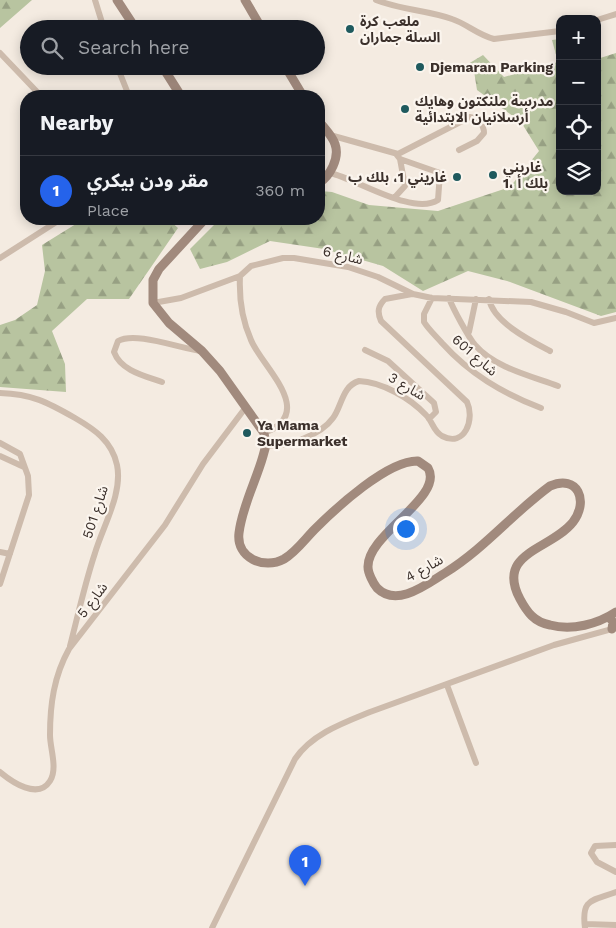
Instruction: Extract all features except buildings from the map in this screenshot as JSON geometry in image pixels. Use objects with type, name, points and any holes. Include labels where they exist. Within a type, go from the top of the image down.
[{"type":"street","points":[[95,0],[101,20]]},
{"type":"street","points":[[117,0],[130,20]]},
{"type":"street","points":[[245,0],[257,20]]},
{"type":"street","points":[[376,0],[405,10],[454,19],[466,24],[484,37],[494,39],[556,31]]},
{"type":"street","points":[[601,19],[616,14]]},
{"type":"street","points":[[0,53],[20,74]]},
{"type":"street","points":[[21,75],[35,90]]},
{"type":"street","points":[[121,75],[127,90]]},
{"type":"street","points":[[168,75],[177,90]]},
{"type":"street","points":[[290,75],[299,90]]},
{"type":"street","points":[[398,157],[470,117],[474,118],[482,125],[484,133],[477,141],[459,150]]},
{"type":"street","points":[[325,128],[336,149],[330,173],[325,178]]},
{"type":"street","points":[[330,135],[440,173],[439,196],[438,200],[431,205],[412,203],[384,195],[353,180],[330,173]]},
{"type":"street","points":[[395,197],[404,186],[398,157]]},
{"type":"street","points":[[0,258],[52,225]]},
{"type":"street","points":[[199,225],[159,268],[153,280],[153,303],[169,324],[202,351],[220,371],[246,407]]},
{"type":"street","name":"شارع 6","points":[[153,303],[181,298],[240,276],[251,266],[283,258],[294,258],[348,267],[378,277],[413,294],[432,298],[489,299],[545,305],[594,323],[616,318]]},
{"type":"street","points":[[240,276],[240,300],[250,338],[258,354],[278,379],[285,398],[286,412],[282,422],[273,430],[264,433]]},
{"type":"street","name":"شارع 3","points":[[266,446],[276,447],[296,442],[329,423],[347,389],[359,381],[386,388],[412,404],[429,419],[439,434],[451,439],[463,434],[468,429],[471,415],[467,402],[463,397],[381,321],[378,309],[385,299],[413,294]]},
{"type":"street","name":"شارع 601","points":[[432,298],[424,314],[424,322],[446,348],[484,381],[510,396],[541,408]]},
{"type":"street","points":[[448,298],[476,347],[510,368],[558,386]]},
{"type":"street","points":[[468,332],[476,299]]},
{"type":"street","points":[[489,299],[491,308],[503,320],[550,351]]},
{"type":"street","points":[[162,382],[132,371],[118,360],[114,352],[118,341],[127,338],[140,339],[202,351]]},
{"type":"street","points":[[365,350],[388,361],[434,403],[436,412],[429,419]]},
{"type":"street","name":"شارع 501","points":[[0,393],[24,394],[37,398],[90,427],[101,435],[113,453],[117,466],[115,494],[95,552],[70,649]]},
{"type":"street","name":"شارع 4","points":[[246,407],[264,433],[266,446],[239,536],[245,554],[259,563],[277,562],[288,556],[341,504],[380,476],[411,460],[418,461],[428,468],[430,480],[420,499],[381,539],[371,555],[368,567],[375,585],[384,593],[391,595],[409,593],[455,567],[474,553],[550,486],[563,482],[574,487],[582,498],[575,518],[559,534],[517,564],[512,578],[516,591],[527,612],[532,618],[542,623],[560,627],[592,623],[613,615]]},
{"type":"street","name":"شارع 5","points":[[0,772],[16,783],[32,790],[42,788],[50,782],[54,772],[50,737],[52,693],[62,663],[70,649],[165,525],[203,464],[246,407]]},
{"type":"street","points":[[0,443],[19,453],[29,485],[28,502],[0,584]]},
{"type":"street","points":[[0,456],[24,467]]},
{"type":"street","points":[[0,552],[10,554]]},
{"type":"street","points":[[212,928],[302,749],[316,737],[353,718],[554,645],[614,629],[613,615]]},
{"type":"street","points":[[447,685],[476,763]]},
{"type":"street","points":[[616,845],[595,846],[590,853],[597,862],[616,872]]},
{"type":"street","points":[[616,892],[590,900],[586,904],[584,914],[585,926],[616,926]]},
{"type":"green space","points":[[0,0],[32,0],[0,28]]},
{"type":"green space","points":[[552,40],[556,40],[556,55]]},
{"type":"green space","points":[[616,53],[616,312],[601,316],[507,281],[468,271],[423,291],[383,266],[324,249],[270,241],[227,262],[200,269],[190,249],[214,225],[325,225],[325,191],[332,192],[369,205],[438,211],[510,187],[539,151],[521,122],[477,90],[474,71],[468,64],[483,55],[504,77],[556,63],[556,195],[601,195],[601,58]]},
{"type":"green space","points":[[74,225],[175,225],[178,228],[129,299],[87,299],[52,331],[65,364],[66,392],[0,387],[0,325],[15,320],[37,305],[45,271],[42,245]]},
{"type":"place","name":"ملعب كرة السلة جماران","points":[[350,29]]},
{"type":"place","name":"Djemaran Parking","points":[[420,67]]},
{"type":"place","name":"مدرسة ملنكتون وهايك أرسلانيان الابتدائية","points":[[405,109]]},
{"type":"place","name":"غاريني 1، بلك أ","points":[[493,175]]},
{"type":"place","name":"غاريني 1، بلك ب","points":[[457,177]]},
{"type":"place","name":"Ya Mama Supermarket","points":[[247,433]]},
{"type":"place","name":"مقر ودن بيكري","points":[[305,886]]}]
